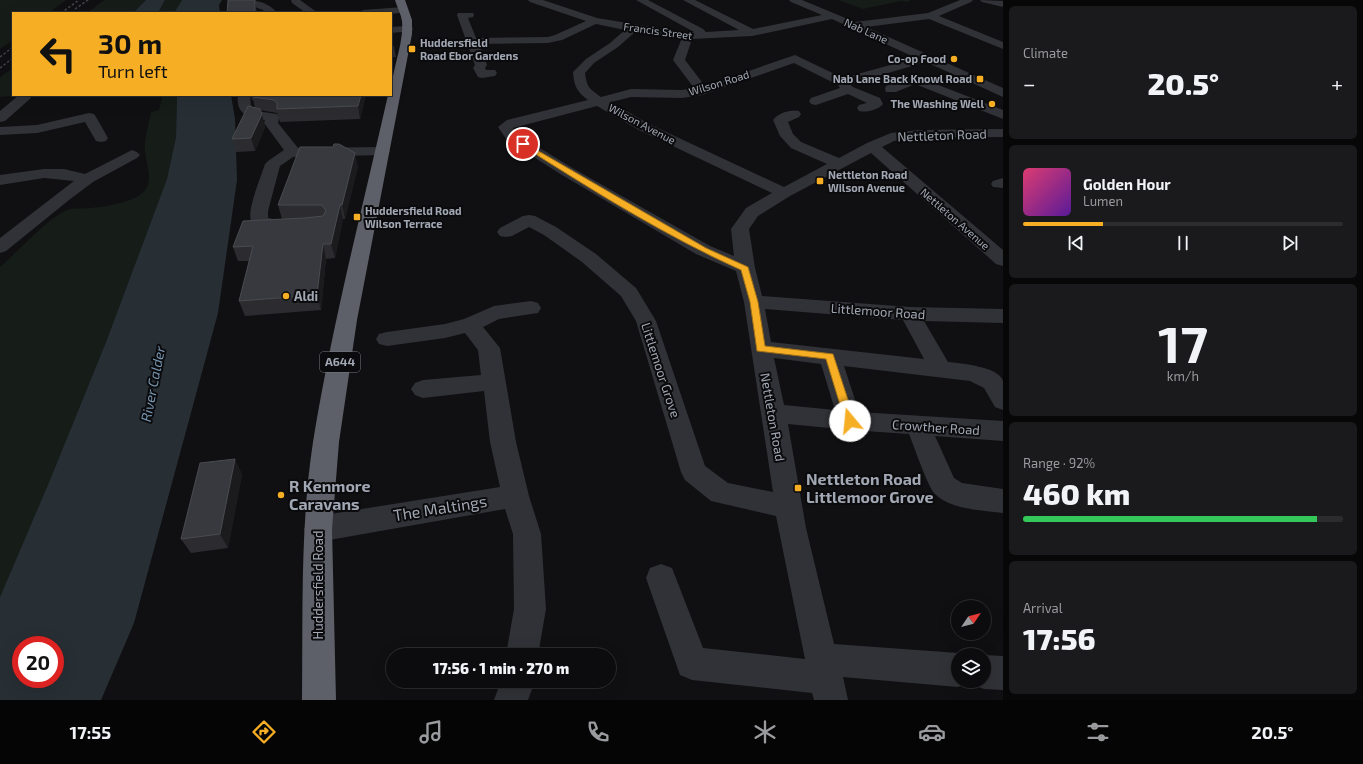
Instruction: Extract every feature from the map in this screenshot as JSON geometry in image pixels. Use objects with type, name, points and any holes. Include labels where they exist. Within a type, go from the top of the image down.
[{"type":"highway","name":"Huddersfield Road","points":[[392,93],[404,16]]},
{"type":"highway","name":"Huddersfield Road","points":[[319,700],[318,528],[326,442],[347,320],[383,151],[392,96]]},
{"type":"street","points":[[244,0],[267,8],[271,12]]},
{"type":"street","points":[[641,0],[699,31],[704,36]]},
{"type":"street","points":[[688,0],[752,33]]},
{"type":"street","name":"Nab Lane","points":[[794,0],[928,58],[1003,94]]},
{"type":"street","points":[[854,25],[930,16],[968,0]]},
{"type":"street","points":[[985,0],[1003,4]]},
{"type":"street","points":[[295,1],[311,12]]},
{"type":"street","name":"Francis Street","points":[[529,5],[572,14],[595,21],[688,36],[752,33],[833,16]]},
{"type":"street","points":[[392,15],[404,16]]},
{"type":"street","points":[[469,15],[462,15],[481,65],[479,68],[482,74],[491,73]]},
{"type":"street","points":[[930,16],[1001,45]]},
{"type":"street","points":[[472,41],[548,40],[558,38],[595,21]]},
{"type":"street","name":"Wilson Avenue","points":[[633,28],[614,45],[590,61],[579,72],[580,84],[584,91],[644,127],[784,193]]},
{"type":"street","points":[[778,28],[791,34]]},
{"type":"street","points":[[688,36],[678,60],[702,91]]},
{"type":"street","points":[[757,57],[768,68]]},
{"type":"street","points":[[816,101],[845,86],[928,58]]},
{"type":"street","name":"Wilson Road","points":[[745,268],[703,250],[568,172],[512,137],[505,127],[512,123],[631,93],[682,94],[702,91],[796,59],[875,101],[876,104],[864,108]]},
{"type":"street","points":[[891,89],[915,80],[1003,116]]},
{"type":"street","points":[[244,96],[243,101],[250,113],[272,117],[271,123],[292,150],[290,154]]},
{"type":"street","points":[[0,118],[24,98]]},
{"type":"street","points":[[794,114],[780,120],[787,136],[796,144],[839,164]]},
{"type":"street","points":[[0,131],[36,129],[89,117],[101,138]]},
{"type":"street","name":"Nettleton Road","points":[[826,679],[792,528],[774,413],[761,349],[754,302],[745,268],[740,229],[752,212],[784,193],[891,137],[918,134],[1003,133]]},
{"type":"street","name":"Nettleton Avenue","points":[[872,146],[1003,260]]},
{"type":"street","points":[[305,226],[290,227],[268,225],[260,220],[259,211],[273,164],[290,154],[383,151]]},
{"type":"street","points":[[0,247],[63,196],[87,179],[132,155]]},
{"type":"street","points":[[0,180],[38,173],[54,172],[87,179]]},
{"type":"street","name":"Littlemoor Grove","points":[[506,232],[529,220],[550,231],[589,258],[630,292],[646,321],[694,472],[721,493],[789,507]]},
{"type":"street","name":"Littlemoor Road","points":[[754,302],[910,314],[1003,316]]},
{"type":"street","points":[[387,339],[445,331],[470,325],[494,314],[531,308]]},
{"type":"street","points":[[910,314],[941,369]]},
{"type":"street","points":[[470,325],[489,348],[503,442],[515,496],[527,534],[530,609],[523,648]]},
{"type":"street","points":[[761,349],[974,373],[992,382],[1003,401]]},
{"type":"street","points":[[830,356],[850,421]]},
{"type":"street","points":[[423,389],[494,382]]},
{"type":"street","name":"Crowther Road","points":[[774,413],[850,421],[1003,431]]},
{"type":"street","points":[[918,426],[944,486],[957,494],[1003,501]]},
{"type":"street","name":"The Maltings","points":[[318,528],[515,496]]},
{"type":"street","points":[[661,578],[692,663],[826,679],[951,670]]},
{"type":"street","points":[[991,672],[1003,673]]},
{"type":"street","points":[[511,700],[515,688]]},
{"type":"shaded area","points":[[0,0],[66,0],[50,12],[12,12],[12,41],[0,49]]},
{"type":"shaded area","points":[[104,0],[146,0],[134,12],[88,12]]},
{"type":"shaded area","points":[[165,0],[182,0],[175,12],[159,12]]},
{"type":"shaded area","points":[[838,0],[911,0],[907,2],[901,1],[863,9]]},
{"type":"shaded area","points":[[12,69],[12,96],[0,97],[0,77]]},
{"type":"shaded area","points":[[161,96],[177,96],[176,137],[167,179],[106,342],[50,480],[0,597],[0,267],[53,218],[62,212],[70,209],[113,205],[139,196],[145,191],[148,185],[149,176],[145,151],[146,137],[151,112],[159,110],[162,98]]},
{"type":"water","points":[[146,0],[165,0],[159,12],[134,12]]},
{"type":"water","points":[[182,0],[222,0],[219,5],[220,12],[175,12]]},
{"type":"water","name":"River Calder","points":[[177,96],[231,96],[235,119],[237,180],[218,313],[134,623],[101,700],[0,700],[0,597],[50,480],[106,342],[167,179],[176,137]]},
{"type":"building","points":[[228,0],[255,0],[255,12],[227,12]]},
{"type":"building","points":[[361,96],[358,106],[277,109],[277,103],[274,100],[253,97]]},
{"type":"building","points":[[248,106],[260,109],[262,114],[251,138],[232,139]]},
{"type":"building","points":[[334,144],[339,144],[355,153],[342,205],[340,205],[331,244],[323,244],[317,295],[239,301],[253,246],[233,247],[243,221],[323,216],[326,211],[322,205],[278,205],[300,147],[333,147]]},
{"type":"building","points":[[235,459],[220,534],[181,539],[200,463]]},
{"type":"railway","points":[[62,12],[79,0]]},
{"type":"railway","points":[[75,9],[88,0]]},
{"type":"railway","points":[[0,57],[12,48]]},
{"type":"railway","points":[[0,68],[12,59]]},
{"type":"place","name":"Huddersfield Road Ebor Gardens","points":[[412,49]]},
{"type":"place","name":"Co-op Food","points":[[954,59]]},
{"type":"place","name":"Nab Lane Back Knowl Road","points":[[980,79]]},
{"type":"place","name":"The Washing Well","points":[[992,104]]},
{"type":"place","name":"Nettleton Road Wilson Avenue","points":[[820,181]]},
{"type":"place","name":"Huddersfield Road Wilson Terrace","points":[[357,217]]},
{"type":"place","name":"Aldi","points":[[286,296]]},
{"type":"place","name":"Nettleton Road Littlemoor Grove","points":[[798,488]]},
{"type":"place","name":"R Kenmore Caravans","points":[[281,495]]},
{"type":"route","points":[[523,144],[568,172],[703,250],[745,268],[754,302],[761,349],[830,356],[850,421]]}]
